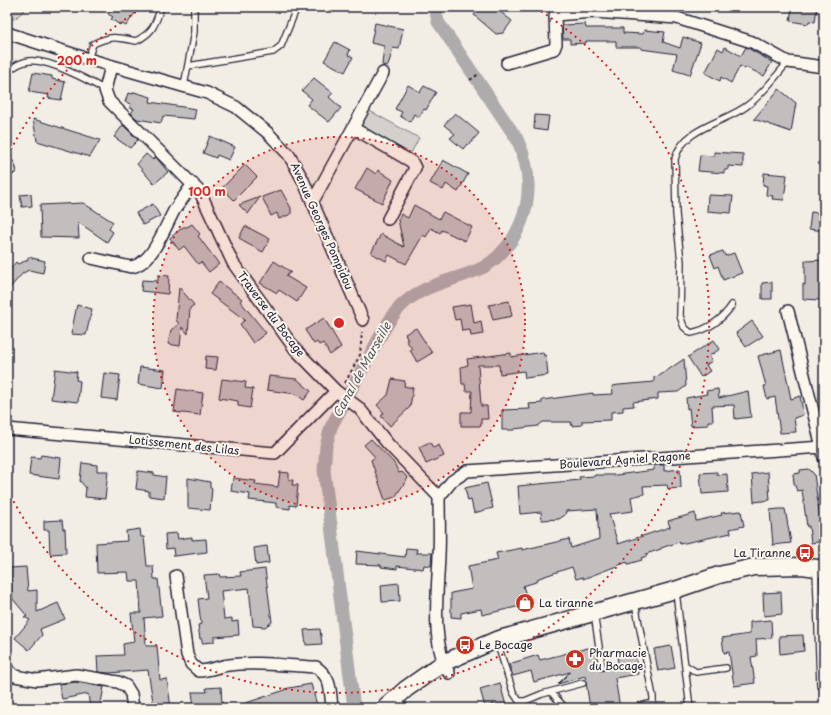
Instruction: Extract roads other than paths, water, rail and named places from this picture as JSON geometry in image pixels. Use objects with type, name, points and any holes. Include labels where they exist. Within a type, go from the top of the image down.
[{"type":"main road","points":[[395,706],[446,668],[521,634],[692,584],[768,576],[820,573]]},
{"type":"street","points":[[507,63],[554,48],[556,44],[555,14],[594,12],[677,18],[752,42],[788,62],[824,67]]},
{"type":"street","name":"Avenue Georges Pompidou","points":[[7,33],[111,66],[207,93],[236,107],[268,133],[289,155],[313,201],[363,320]]},
{"type":"street","points":[[105,90],[111,66]]},
{"type":"street","points":[[313,201],[383,73]]},
{"type":"street","name":"Traverse du Bocage","points":[[105,90],[109,101],[118,112],[200,192],[233,263],[258,300],[296,349],[339,393],[353,402],[388,444],[439,497]]},
{"type":"street","points":[[353,128],[412,162],[415,168],[388,219]]},
{"type":"street","points":[[91,258],[132,267],[138,266],[149,256],[175,210],[193,184]]},
{"type":"street","points":[[788,311],[823,446],[824,458]]},
{"type":"street","name":"Lotissement des Lilas","points":[[7,429],[275,453],[339,393]]},
{"type":"street","name":"Boulevard Agniel Ragone","points":[[439,497],[452,481],[467,471],[823,446]]},
{"type":"street","points":[[439,497],[440,542],[437,632],[446,668]]},
{"type":"street","points":[[176,576],[187,655],[191,664],[199,671],[209,671],[228,665],[243,664],[316,667],[323,672],[328,679],[332,708]]},
{"type":"street","points":[[7,669],[15,676],[37,680],[76,675],[118,682],[126,686],[131,694],[133,708]]},
{"type":"lane","points":[[88,59],[93,44],[104,39],[115,36],[136,41],[148,35],[154,27],[162,7]]},
{"type":"lane","points":[[184,86],[194,32],[194,7]]},
{"type":"lane","points":[[188,66],[273,52],[281,46],[297,7]]},
{"type":"lane","points":[[7,72],[17,65],[28,61],[39,62],[84,78],[105,90]]},
{"type":"lane","points":[[732,305],[726,315],[702,331],[692,333],[684,327],[680,316],[681,262],[676,214],[675,159],[677,151],[691,137],[701,130],[746,107],[788,62]]},
{"type":"lane","points":[[7,161],[11,164],[13,170],[7,175]]},
{"type":"lane","points":[[820,573],[820,685]]},
{"type":"lane","points":[[675,590],[690,708]]},
{"type":"lane","points":[[635,601],[653,697],[652,703],[637,707]]},
{"type":"lane","points":[[594,613],[602,667]]},
{"type":"lane","points":[[498,644],[513,692],[520,701],[525,701],[584,683]]},
{"type":"lane","points":[[685,665],[696,672],[726,668]]},
{"type":"lane","points":[[551,692],[565,708]]},
{"type":"waterway","name":"Canal de Marseille","points":[[354,708],[324,470],[326,446],[331,427],[384,330],[400,307],[409,299],[429,287],[484,267],[503,252],[519,228],[527,203],[528,177],[526,165],[517,139],[438,22],[435,7]]},
{"type":"place","name":"La Tiranne","points":[[805,553]]},
{"type":"place","name":"La tiranne","points":[[525,603]]},
{"type":"place","name":"Le Bocage","points":[[465,645]]},
{"type":"place","name":"Pharmacie du Bocage","points":[[575,659]]}]
